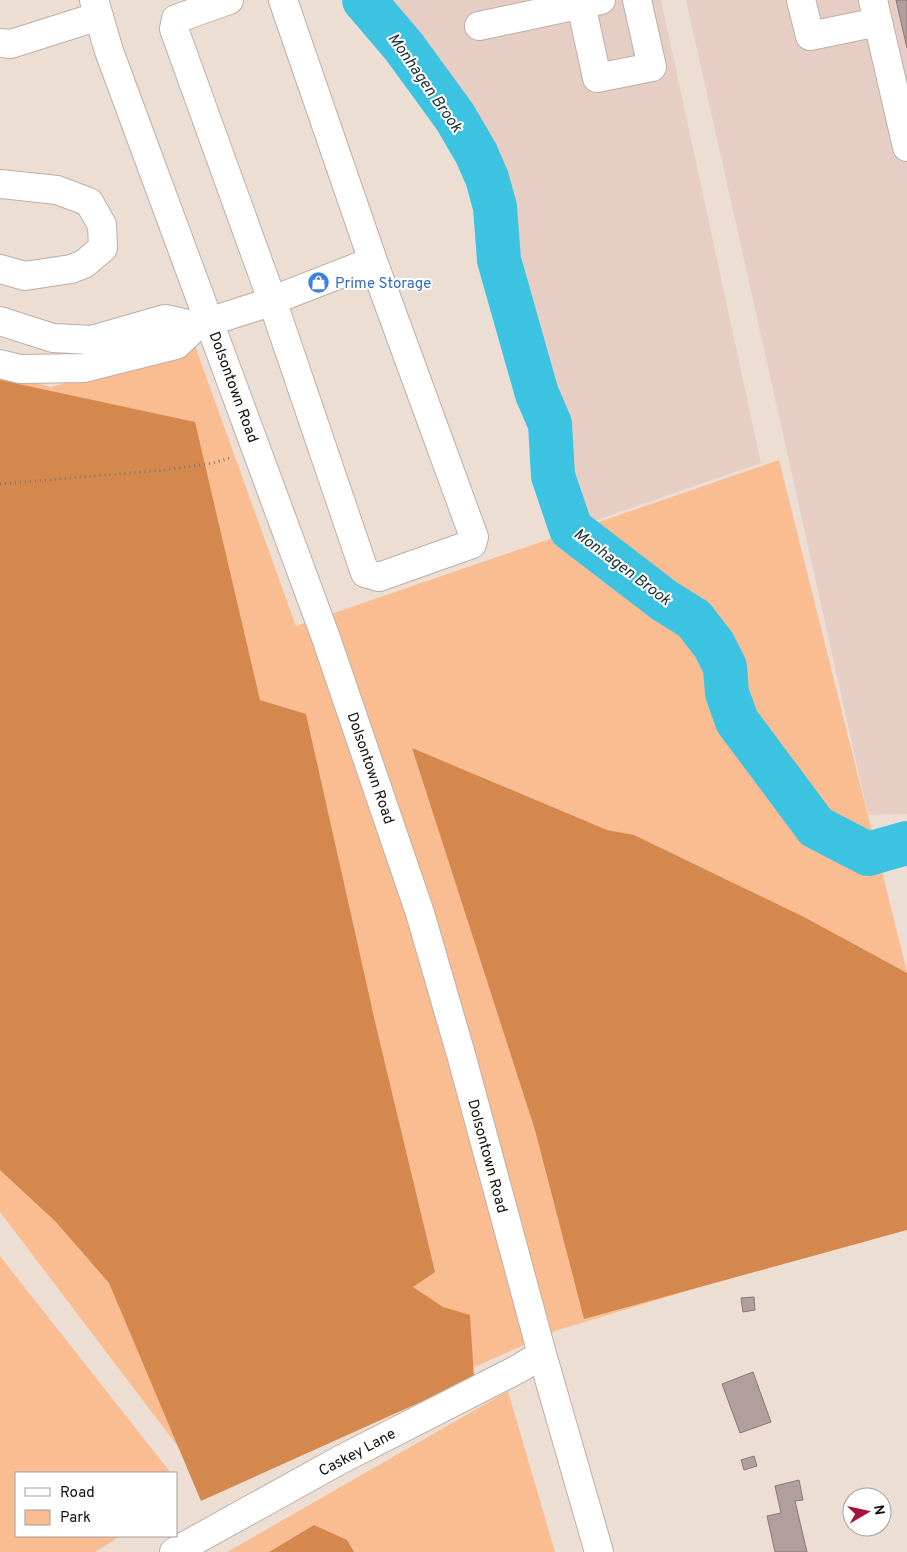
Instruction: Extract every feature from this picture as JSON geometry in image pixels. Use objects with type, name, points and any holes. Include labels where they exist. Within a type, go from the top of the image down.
[{"type":"street","points":[[229,0],[176,19],[174,29],[272,300],[365,572],[379,577],[472,544],[474,537],[373,260],[283,0]]},
{"type":"street","points":[[479,26],[591,2],[597,78],[652,67],[638,0]]},
{"type":"street","points":[[801,0],[810,36],[876,11],[907,147]]},
{"type":"street","points":[[0,43],[11,44],[96,8]]},
{"type":"street","name":"Dolsontown Road","points":[[96,8],[109,51],[203,323],[257,449],[362,740],[420,914],[599,1552]]},
{"type":"street","points":[[0,184],[57,190],[89,202],[102,225],[103,248],[84,264],[71,269],[25,276],[0,269]]},
{"type":"street","points":[[0,364],[20,370],[84,368],[176,345],[203,323],[272,300],[373,260]]},
{"type":"street","points":[[0,321],[53,338],[92,340],[165,319],[203,323]]},
{"type":"street","name":"Caskey Lane","points":[[174,1552],[340,1460],[520,1368],[542,1354]]},
{"type":"path","points":[[0,484],[213,463],[257,449]]},
{"type":"shaded area","points":[[364,0],[661,0],[761,463],[571,529],[553,476],[550,424],[537,394],[499,260],[495,207],[487,178],[476,153],[455,116],[404,47]]},
{"type":"shaded area","points":[[686,0],[907,0],[907,814],[868,815]]},
{"type":"shaded area","points":[[0,380],[195,422],[260,700],[306,714],[376,1026],[435,1272],[413,1287],[443,1307],[470,1315],[474,1378],[201,1501],[109,1283],[56,1222],[0,1170]]},
{"type":"shaded area","points":[[412,748],[607,830],[634,835],[804,917],[907,973],[907,1230],[584,1319],[535,1130]]},
{"type":"shaded area","points":[[314,1525],[347,1540],[354,1552],[269,1552]]},
{"type":"green space","points":[[195,346],[296,626],[779,460],[907,972],[907,1224],[558,1330],[207,1485],[0,1212],[0,373],[51,387]]},
{"type":"green space","points":[[0,1256],[170,1472],[15,1472],[15,1537],[119,1537],[95,1552],[0,1552]]},
{"type":"green space","points":[[508,1391],[555,1552],[227,1552]]},
{"type":"building","points":[[896,0],[907,0],[907,48]]},
{"type":"building","points":[[754,1297],[755,1310],[743,1312],[741,1298]]},
{"type":"building","points":[[753,1372],[771,1422],[740,1433],[722,1384]]},
{"type":"building","points":[[754,1456],[757,1466],[744,1470],[741,1460]]},
{"type":"building","points":[[799,1480],[803,1500],[795,1501],[807,1552],[775,1552],[767,1516],[781,1513],[775,1486]]},
{"type":"waterway","name":"Monhagen Brook","points":[[364,0],[404,47],[455,117],[476,153],[487,178],[495,207],[499,260],[537,394],[550,424],[553,476],[571,529],[665,601],[694,619],[714,645],[725,667],[727,693],[737,721],[816,827],[868,854],[907,843]]},
{"type":"place","name":"Prime Storage","points":[[319,283]]}]
